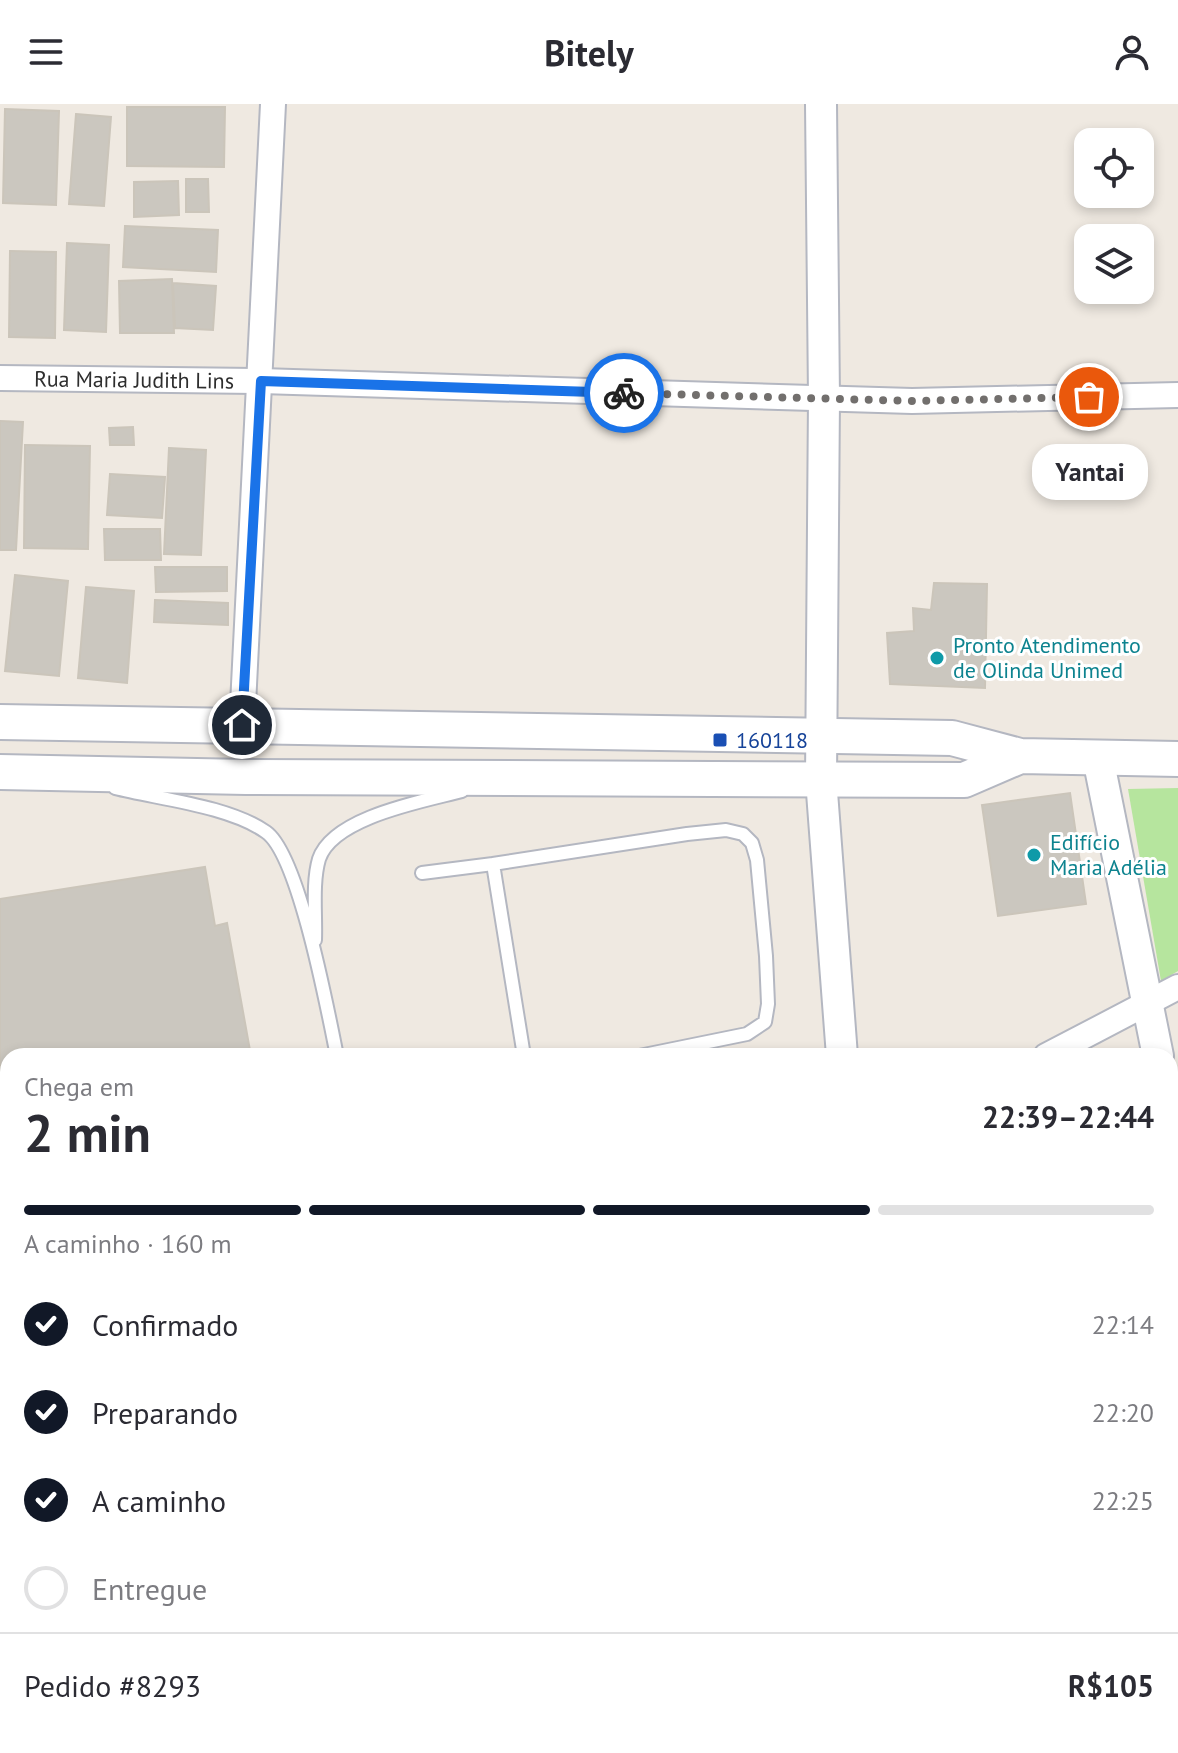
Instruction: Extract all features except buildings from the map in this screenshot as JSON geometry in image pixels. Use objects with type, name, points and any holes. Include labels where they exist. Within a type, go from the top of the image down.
[{"type":"main road","points":[[0,722],[952,738],[1020,756],[1178,759]]},
{"type":"main road","points":[[0,772],[964,780],[1020,756]]},
{"type":"street","points":[[242,725],[273,104]]},
{"type":"street","points":[[821,104],[824,398],[821,779],[841,1048]]},
{"type":"street","name":"Rua Maria Judith Lins","points":[[0,378],[261,381],[912,401],[1178,395]]},
{"type":"street","points":[[1098,758],[1156,1048]]},
{"type":"street","points":[[1061,1048],[1178,987]]},
{"type":"lane","points":[[53,773],[220,813],[266,831],[288,862],[315,951],[335,1048]]},
{"type":"lane","points":[[315,951],[318,862],[330,840],[382,814],[518,777]]},
{"type":"lane","points":[[422,873],[710,831],[739,832],[752,843],[766,956],[768,1004],[765,1022],[739,1036],[679,1048]]},
{"type":"lane","points":[[493,864],[523,1048]]},
{"type":"green space","points":[[1178,788],[1178,971],[1161,981],[1128,789]]},
{"type":"way so far","points":[[624,393],[912,401],[1089,397]]},
{"type":"place","name":"Yantai","points":[[1089,397]]},
{"type":"place","name":"Pronto Atendimento de Olinda Unimed","points":[[937,658]]},
{"type":"place","name":"160118","points":[[720,740]]},
{"type":"place","name":"Edifício Maria Adélia","points":[[1034,855]]},
{"type":"route","points":[[242,725],[261,381],[624,393]]}]
